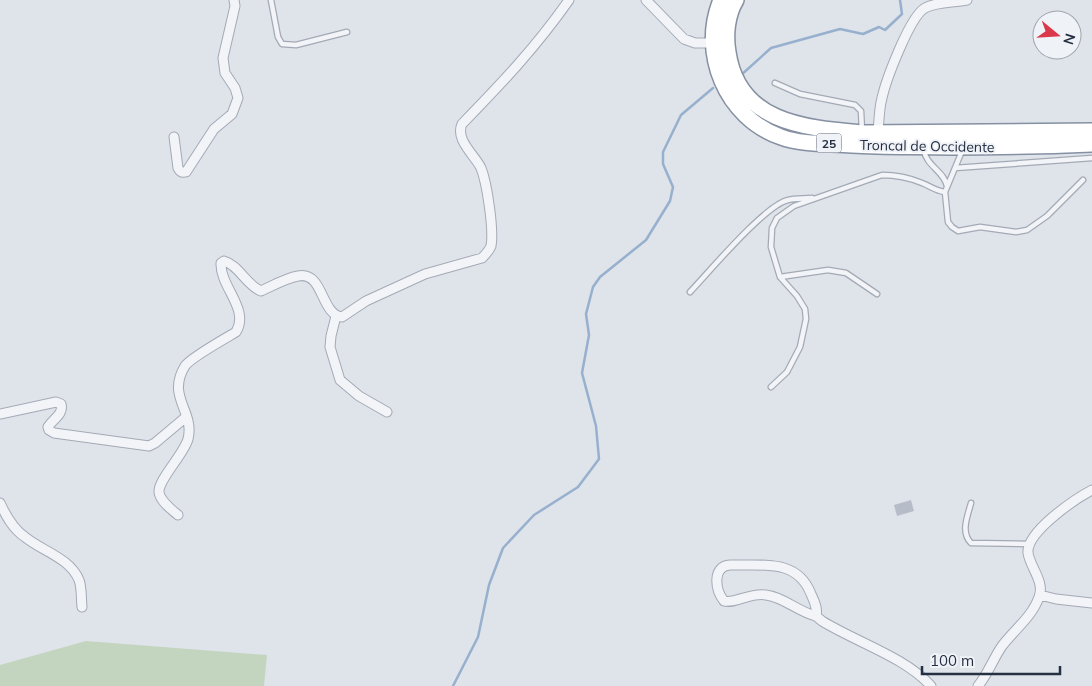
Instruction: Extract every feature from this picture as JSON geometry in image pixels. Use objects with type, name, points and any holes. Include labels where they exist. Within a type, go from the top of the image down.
[{"type":"highway","name":"Troncal de Occidente","points":[[730,1],[716,15],[713,43],[718,73],[730,97],[750,119],[772,133],[798,141],[877,146],[1046,146],[1092,144]]},
{"type":"highway","name":"Troncal de Occidente","points":[[730,1],[727,41],[730,60],[736,78],[751,99],[766,111],[782,120],[826,130],[862,133],[1092,131]]},
{"type":"street","points":[[174,137],[178,168],[183,173],[186,172],[214,129],[232,114],[238,98],[235,88],[225,73],[223,58],[235,6],[234,0]]},
{"type":"street","points":[[178,515],[164,502],[159,495],[159,489],[161,482],[171,470],[187,440],[189,429],[179,396],[178,381],[186,364],[236,332],[240,325],[233,296],[223,280],[221,263],[224,261],[230,262],[254,288],[261,291],[298,276],[314,280],[331,311],[336,316],[342,317],[366,301],[425,274],[482,258],[489,252],[491,243],[488,196],[481,169],[460,136],[462,124],[546,34],[569,0]]},
{"type":"street","points":[[646,0],[684,39],[695,43],[713,43]]},
{"type":"street","points":[[878,133],[880,105],[885,86],[917,15],[923,8],[936,4],[967,0]]},
{"type":"street","points":[[336,316],[330,348],[340,380],[360,396],[387,412]]},
{"type":"street","points":[[0,414],[56,402],[61,404],[61,413],[48,427],[54,433],[149,446],[186,417]]},
{"type":"street","points":[[978,686],[990,670],[1002,647],[1029,615],[1040,595],[1039,584],[1028,555],[1029,544],[1036,534],[1059,513],[1092,490]]},
{"type":"street","points":[[0,503],[8,521],[24,537],[60,559],[74,571],[79,582],[82,607]]},
{"type":"street","points":[[816,616],[817,609],[808,587],[803,579],[789,569],[780,566],[724,565],[717,572],[716,578],[724,600],[732,601],[752,595],[764,594],[778,598],[801,611],[816,616],[830,626],[904,664],[931,686]]},
{"type":"street","points":[[1040,595],[1056,599],[1092,603]]},
{"type":"lane","points":[[271,0],[278,38],[282,44],[296,45],[347,32]]},
{"type":"lane","points":[[776,83],[800,94],[855,105],[862,113],[862,133]]},
{"type":"lane","points":[[924,146],[925,156],[943,175],[946,189],[946,215],[952,227],[958,231],[980,227],[1016,232],[1027,230],[1042,221],[1083,180]]},
{"type":"lane","points":[[946,189],[964,146]]},
{"type":"lane","points":[[956,168],[1092,158]]},
{"type":"lane","points":[[771,388],[787,372],[800,346],[806,320],[805,309],[797,296],[780,277],[771,247],[772,228],[777,218],[794,206],[882,175],[909,178],[936,190],[946,189]]},
{"type":"lane","points":[[690,292],[773,207],[788,200],[820,198]]},
{"type":"lane","points":[[780,277],[828,270],[846,273],[877,294]]},
{"type":"lane","points":[[971,503],[964,527],[967,539],[971,543],[1029,544]]},
{"type":"green space","points":[[86,641],[267,655],[264,686],[0,686],[0,665]]},
{"type":"building","points":[[911,500],[914,511],[897,516],[894,505]]},
{"type":"waterway","points":[[740,76],[771,48],[840,29],[863,34],[879,27],[885,30],[902,14],[900,0]]},
{"type":"waterway","points":[[453,686],[478,637],[489,585],[503,548],[534,515],[578,487],[599,459],[596,426],[582,373],[589,335],[586,314],[593,287],[600,277],[646,240],[670,201],[673,187],[663,164],[663,152],[681,115],[713,88]]}]
